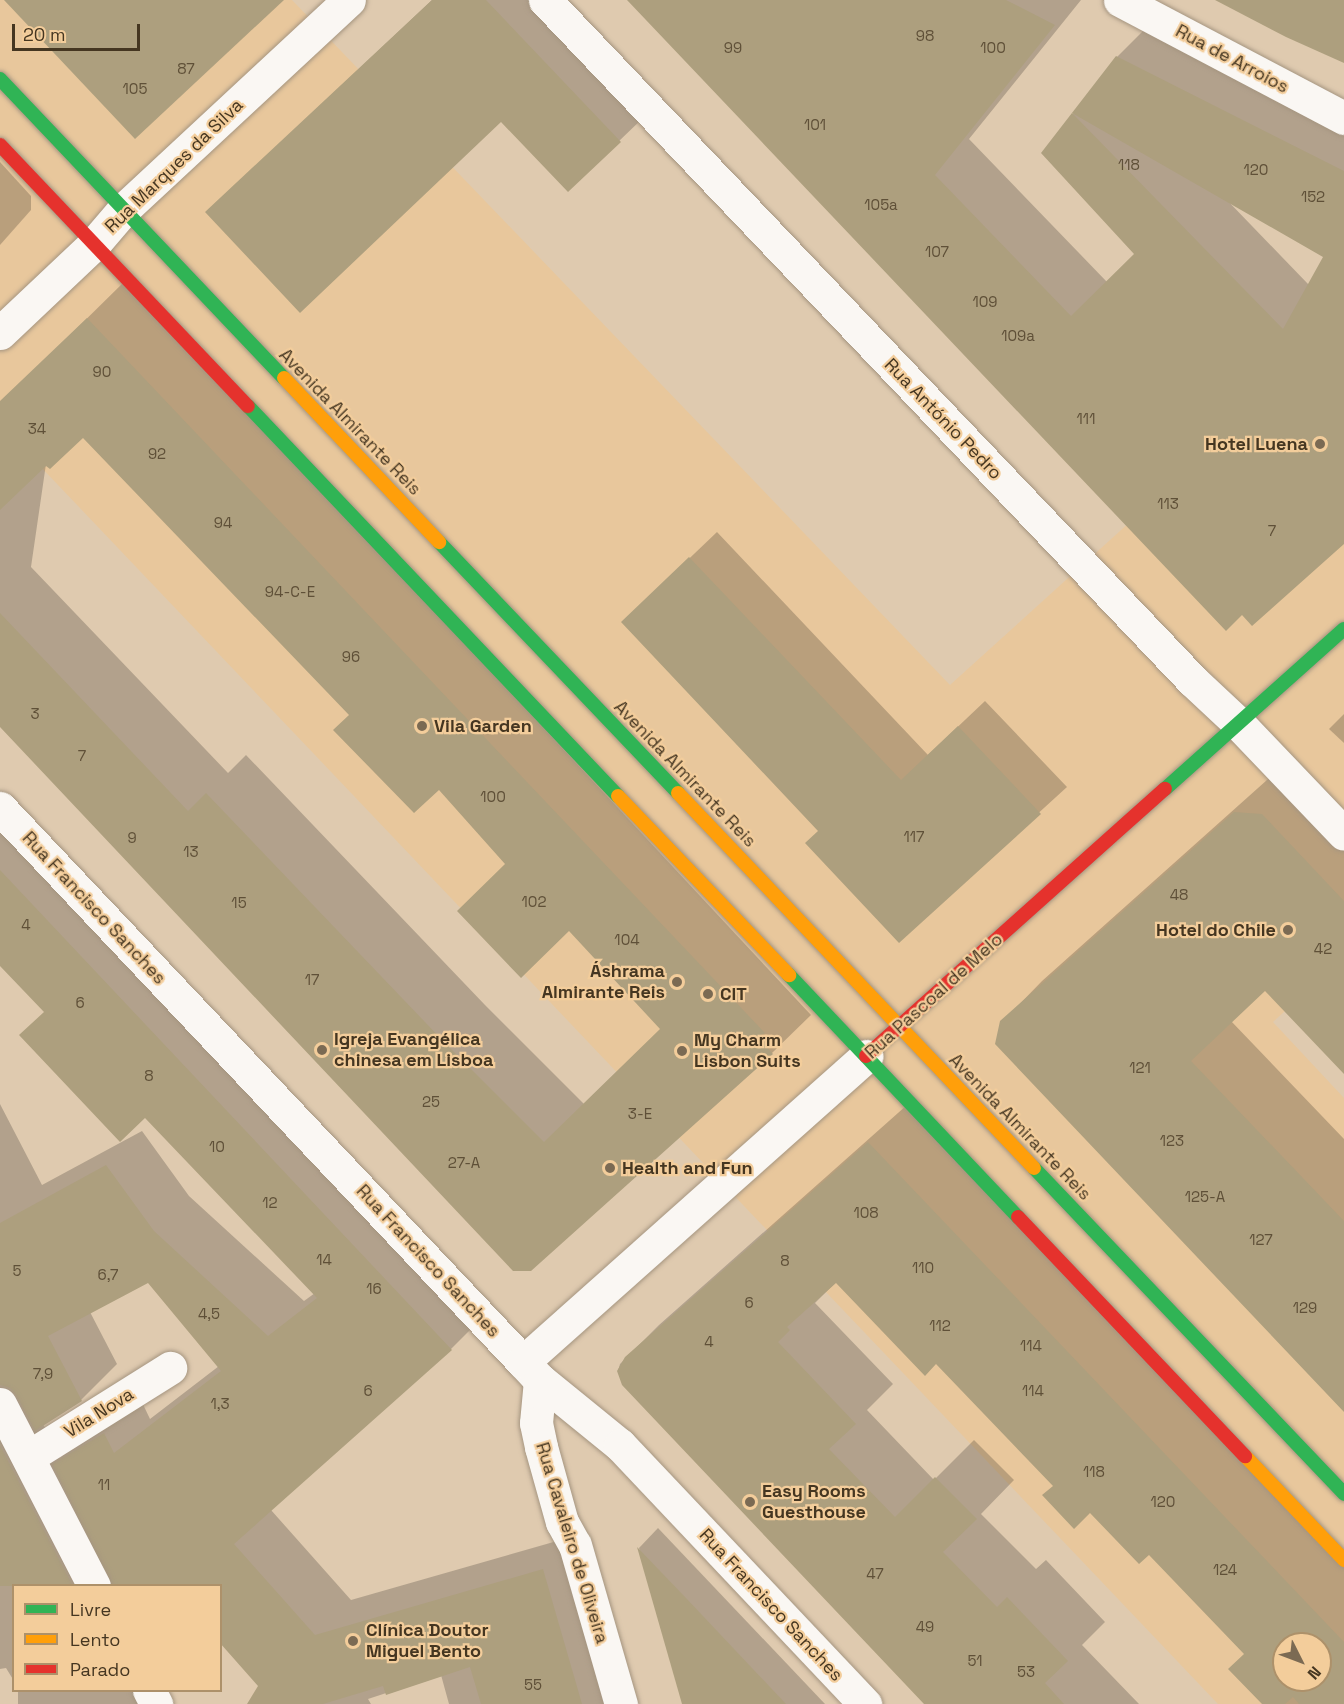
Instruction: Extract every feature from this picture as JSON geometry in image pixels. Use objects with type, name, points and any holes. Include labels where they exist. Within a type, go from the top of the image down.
[{"type":"main road","name":"Avenida Almirante Reis","points":[[0,79],[1344,1494]]},
{"type":"main road","points":[[0,145],[1344,1560]]},
{"type":"main road","name":"Rua Pascoal de Melo","points":[[866,1056],[1344,629]]},
{"type":"street","name":"Rua Marques da Silva","points":[[0,333],[94,244],[124,209],[349,0]]},
{"type":"street","name":"Rua António Pedro","points":[[545,0],[1192,680],[1238,723],[1344,834]]},
{"type":"street","name":"Rua de Arroios","points":[[1120,0],[1344,118]]},
{"type":"street","name":"Rua Francisco Sanches","points":[[0,808],[524,1363],[620,1445],[865,1704]]},
{"type":"street","name":"Rua Pascoal de Melo","points":[[524,1363],[866,1056]]},
{"type":"street","name":"Rua Cavaleiro de Oliveira","points":[[524,1363],[541,1447],[562,1522],[575,1545],[621,1704]]},
{"type":"street","name":"Vila Nova","points":[[28,1457],[170,1368]]},
{"type":"street","points":[[0,1404],[93,1584]]},
{"type":"shaded area","points":[[0,0],[292,0],[950,685],[1344,328],[1344,957],[1273,1022],[1344,1098],[1344,1704],[1218,1704],[0,424]]},
{"type":"building","points":[[4,0],[284,0],[135,139]]},
{"type":"building","points":[[432,0],[486,0],[621,142],[568,192],[501,122],[300,313],[205,212]]},
{"type":"building","points":[[627,0],[1006,0],[1055,25],[935,175],[1071,316],[1134,254],[1041,153],[1116,56],[1344,171],[1344,544],[1252,626],[1242,615],[1226,631]],"holes":[[[1072,113],[1323,257],[1283,329]]]},
{"type":"building","points":[[1215,0],[1344,0],[1344,63],[1286,37]]},
{"type":"building","points":[[87,318],[765,1033],[757,1037],[773,1054],[531,1271],[513,1271],[0,727],[0,613],[188,811],[206,793],[446,1044],[544,1142],[660,1029],[569,931],[521,978],[457,911],[505,864],[439,790],[414,813],[333,730],[349,715],[83,438],[50,469],[46,466],[0,510],[0,401]]},
{"type":"building","points":[[689,557],[901,780],[958,726],[1041,814],[899,943],[805,843],[818,831],[621,622]]},
{"type":"building","points":[[1234,812],[1262,814],[1344,901],[1344,1074],[1265,991],[1191,1061],[1344,1221],[1344,1412],[995,1044],[1000,1021]]},
{"type":"building","points":[[0,870],[452,1350],[234,1544],[315,1635],[543,1569],[582,1704],[481,1704],[470,1667],[386,1695],[383,1686],[323,1704],[247,1704],[258,1686],[222,1645],[222,1584],[111,1584],[52,1464],[104,1433],[114,1453],[221,1371],[148,1283],[48,1336],[82,1401],[35,1431],[16,1395],[10,1388],[0,1385],[0,1223],[106,1165],[154,1231],[268,1336],[317,1298],[145,1118],[120,1142],[19,1035],[44,1012],[0,966]]},
{"type":"building","points":[[868,1142],[1344,1642],[1344,1704],[1299,1704],[1293,1697],[1285,1704],[1262,1704],[1228,1669],[1244,1654],[1149,1555],[1139,1564],[1090,1513],[1074,1529],[1042,1495],[1053,1486],[936,1364],[925,1376],[836,1283],[787,1327],[790,1330],[778,1342],[856,1424],[829,1449],[895,1517],[935,1477],[977,1519],[943,1552],[997,1607],[1007,1597],[1068,1661],[1045,1683],[1064,1704],[924,1704],[622,1385],[617,1371],[625,1357]]},
{"type":"building","points":[[0,1445],[72,1584],[0,1586]]},
{"type":"building","points":[[637,1547],[686,1598],[786,1704],[682,1704]]},
{"type":"traffic: fast","points":[[0,79],[284,378]]},
{"type":"traffic: fast","points":[[248,406],[618,796]]},
{"type":"traffic: fast","points":[[439,542],[678,793]]},
{"type":"traffic: fast","points":[[1165,789],[1344,629]]},
{"type":"traffic: fast","points":[[789,975],[1018,1217]]},
{"type":"traffic: fast","points":[[1034,1168],[1344,1494]]},
{"type":"traffic: slow","points":[[284,378],[439,542]]},
{"type":"traffic: slow","points":[[678,793],[1034,1168]]},
{"type":"traffic: slow","points":[[618,796],[789,975]]},
{"type":"traffic: slow","points":[[1245,1456],[1344,1560]]},
{"type":"traffic: jam","points":[[0,145],[248,406]]},
{"type":"traffic: jam","points":[[866,1056],[1165,789]]},
{"type":"traffic: jam","points":[[1018,1217],[1245,1456]]},
{"type":"place","name":"Hotel Luena","points":[[1320,444]]},
{"type":"place","name":"Vila Garden","points":[[422,726]]},
{"type":"place","name":"Hotel do Chile","points":[[1288,930]]},
{"type":"place","name":"Áshrama Almirante Reis","points":[[677,982]]},
{"type":"place","name":"CIT","points":[[708,994]]},
{"type":"place","name":"Igreja Evangélica chinesa em Lisboa","points":[[322,1050]]},
{"type":"place","name":"My Charm Lisbon Suits","points":[[682,1051]]},
{"type":"place","name":"Health and Fun","points":[[610,1168]]},
{"type":"place","name":"Easy Rooms Guesthouse","points":[[750,1502]]},
{"type":"place","name":"Clínica Doutor Miguel Bento","points":[[353,1641]]}]
